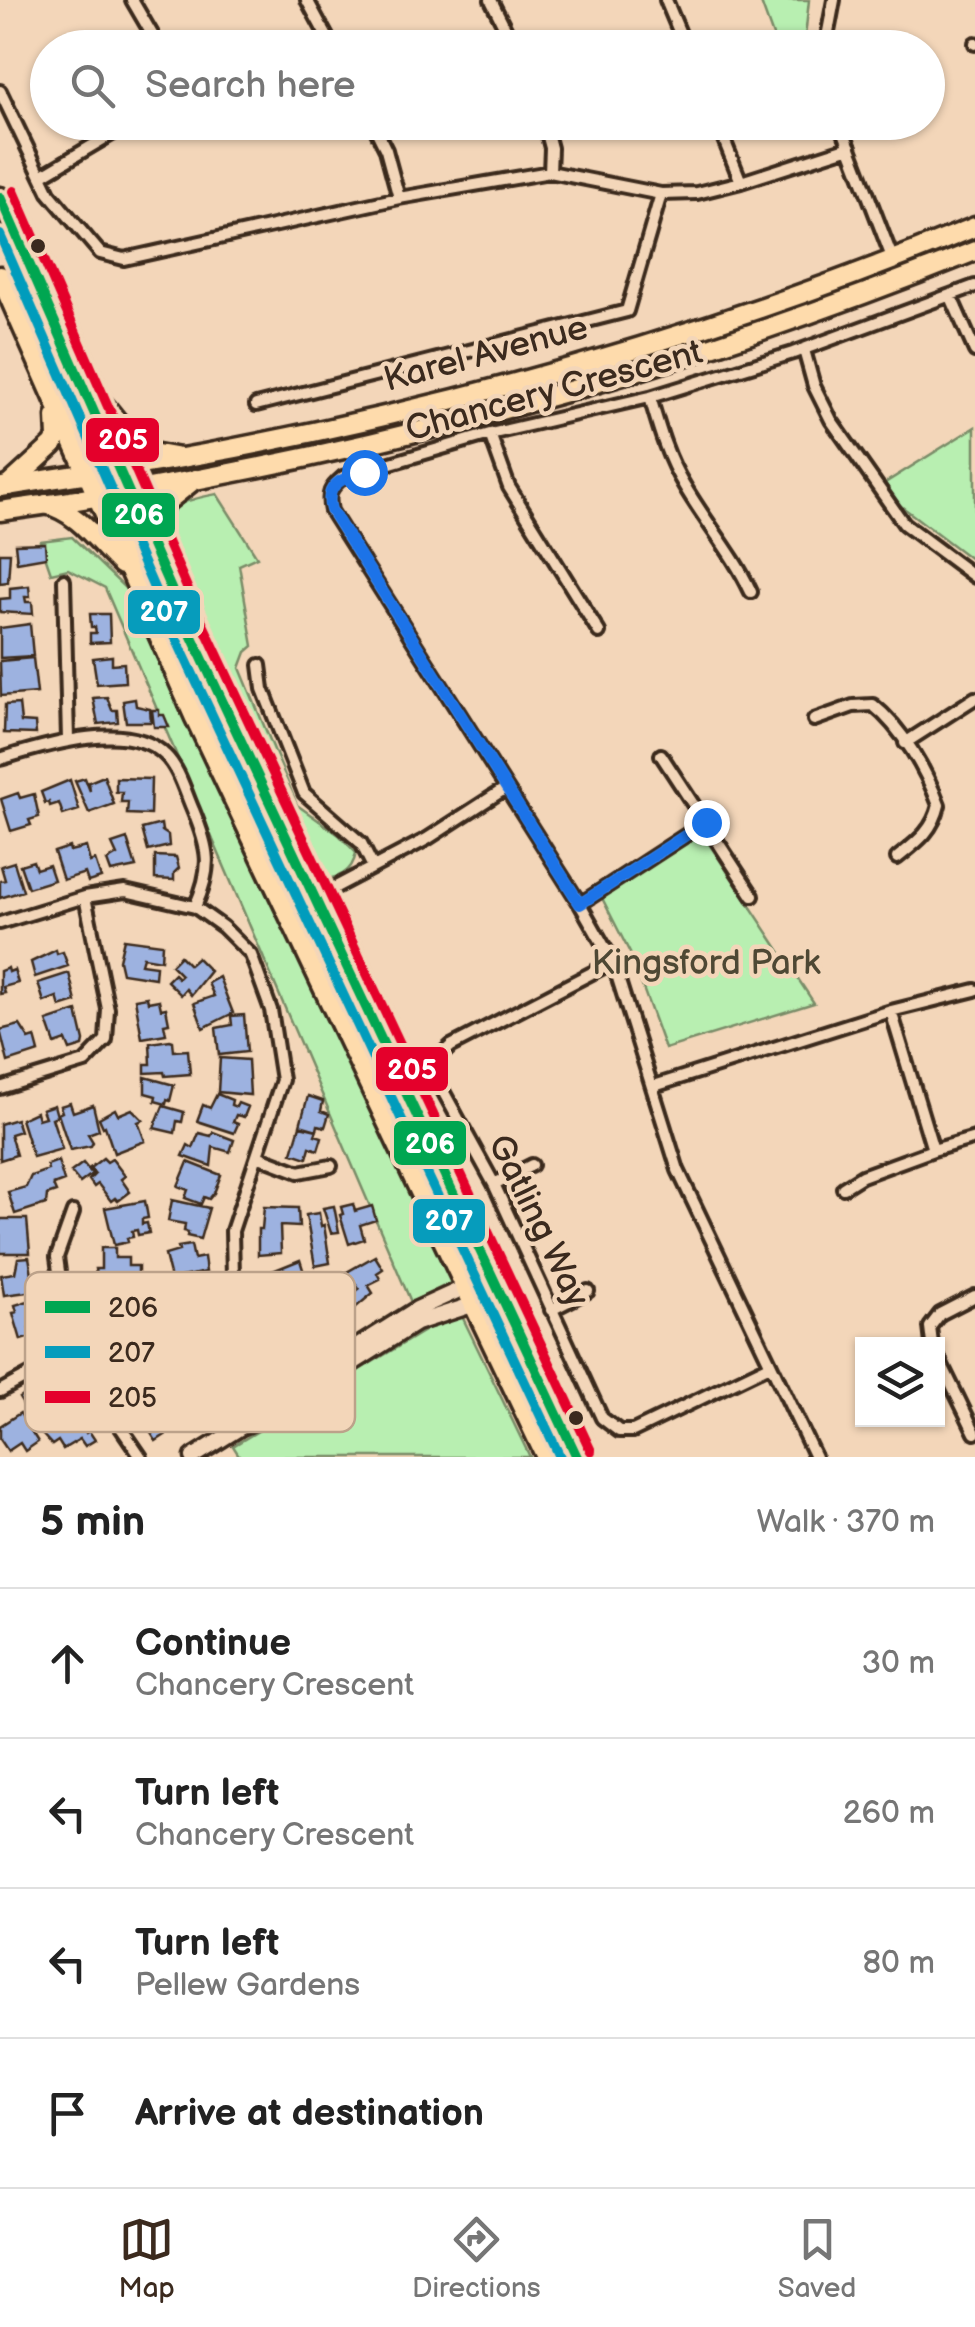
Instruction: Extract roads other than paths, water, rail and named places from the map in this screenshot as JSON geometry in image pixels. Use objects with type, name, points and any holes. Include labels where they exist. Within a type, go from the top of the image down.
[{"type":"main road","points":[[0,197],[150,543],[577,1457]]},
{"type":"main road","name":"Karel Avenue","points":[[4,487],[318,430],[516,381],[703,325],[893,260],[975,227]]},
{"type":"main road","name":"Karel Avenue","points":[[0,511],[195,479],[453,422],[787,322],[975,252]]},
{"type":"main road","points":[[0,276],[129,572],[546,1457]]},
{"type":"main road","points":[[73,366],[134,446],[140,451],[180,458]]},
{"type":"main road","points":[[4,487],[57,438],[52,398]]},
{"type":"main road","points":[[150,543],[154,511],[195,479]]},
{"type":"main road","points":[[46,504],[65,509],[79,520],[129,572]]},
{"type":"street","points":[[132,0],[150,30]]},
{"type":"street","points":[[307,0],[323,30]]},
{"type":"street","points":[[491,0],[506,30]]},
{"type":"street","points":[[666,0],[678,30]]},
{"type":"street","points":[[828,30],[834,0]]},
{"type":"street","points":[[0,91],[50,193],[100,253],[124,259],[399,198],[550,172],[661,194],[698,193],[850,146]]},
{"type":"street","points":[[41,176],[102,140]]},
{"type":"street","points":[[381,140],[399,198]]},
{"type":"street","points":[[549,140],[550,172]]},
{"type":"street","points":[[724,140],[741,182]]},
{"type":"street","points":[[848,140],[893,260],[923,273]]},
{"type":"street","points":[[256,404],[627,311],[661,194]]},
{"type":"street","points":[[872,292],[893,260]]},
{"type":"street","name":"Chancery Crescent","points":[[814,1457],[678,1170],[613,962],[331,510],[328,497],[331,488],[343,478],[490,434],[650,397],[804,350],[975,286]]},
{"type":"street","points":[[951,297],[975,351]]},
{"type":"street","points":[[804,350],[814,386],[831,420],[904,524],[975,577]]},
{"type":"street","points":[[650,397],[664,445],[684,487],[712,524],[751,592]]},
{"type":"street","points":[[490,434],[509,487],[599,632]]},
{"type":"street","points":[[64,580],[68,740]]},
{"type":"street","points":[[260,665],[263,689],[304,793],[354,836],[373,867]]},
{"type":"street","points":[[905,742],[975,698]]},
{"type":"street","points":[[814,720],[853,706],[873,704],[889,717],[905,742],[939,805],[934,823],[923,838],[897,858]]},
{"type":"street","points":[[0,759],[68,740],[144,740],[166,755],[206,843],[208,871],[195,906]]},
{"type":"street","points":[[662,755],[753,896]]},
{"type":"street","points":[[281,900],[314,897],[426,840],[506,788]]},
{"type":"street","points":[[580,904],[706,822]]},
{"type":"street","points":[[0,923],[85,897],[125,891],[195,906],[223,927],[250,956],[270,1010],[282,1080],[232,1231],[233,1272]]},
{"type":"street","points":[[0,1088],[85,1062],[106,1040],[108,1009],[85,897]]},
{"type":"street","name":"Gatling Way","points":[[613,962],[450,1046],[440,1056],[437,1080],[494,1184],[602,1418],[618,1431],[633,1431],[770,1366]]},
{"type":"street","points":[[654,1086],[890,1011],[975,990]]},
{"type":"street","points":[[890,1011],[933,1150]]},
{"type":"street","points":[[843,1188],[862,1176],[975,1138]]},
{"type":"street","points":[[257,1156],[299,1172],[331,1166]]},
{"type":"street","points":[[494,1184],[532,1164]]},
{"type":"street","points":[[59,1272],[57,1257],[73,1212]]},
{"type":"street","points":[[355,1350],[390,1325],[467,1286],[496,1284]]},
{"type":"street","points":[[355,1358],[416,1322],[475,1304],[496,1284]]},
{"type":"street","points":[[551,1310],[588,1292]]},
{"type":"street","points":[[931,1337],[930,1327],[940,1314],[975,1296]]},
{"type":"street","points":[[945,1372],[975,1434]]},
{"type":"street","points":[[0,1391],[25,1377]]},
{"type":"street","points":[[124,1432],[141,1457]]},
{"type":"street","points":[[193,1457],[233,1432]]},
{"type":"park label","name":"Kingsford Park","points":[[706,963]]}]
